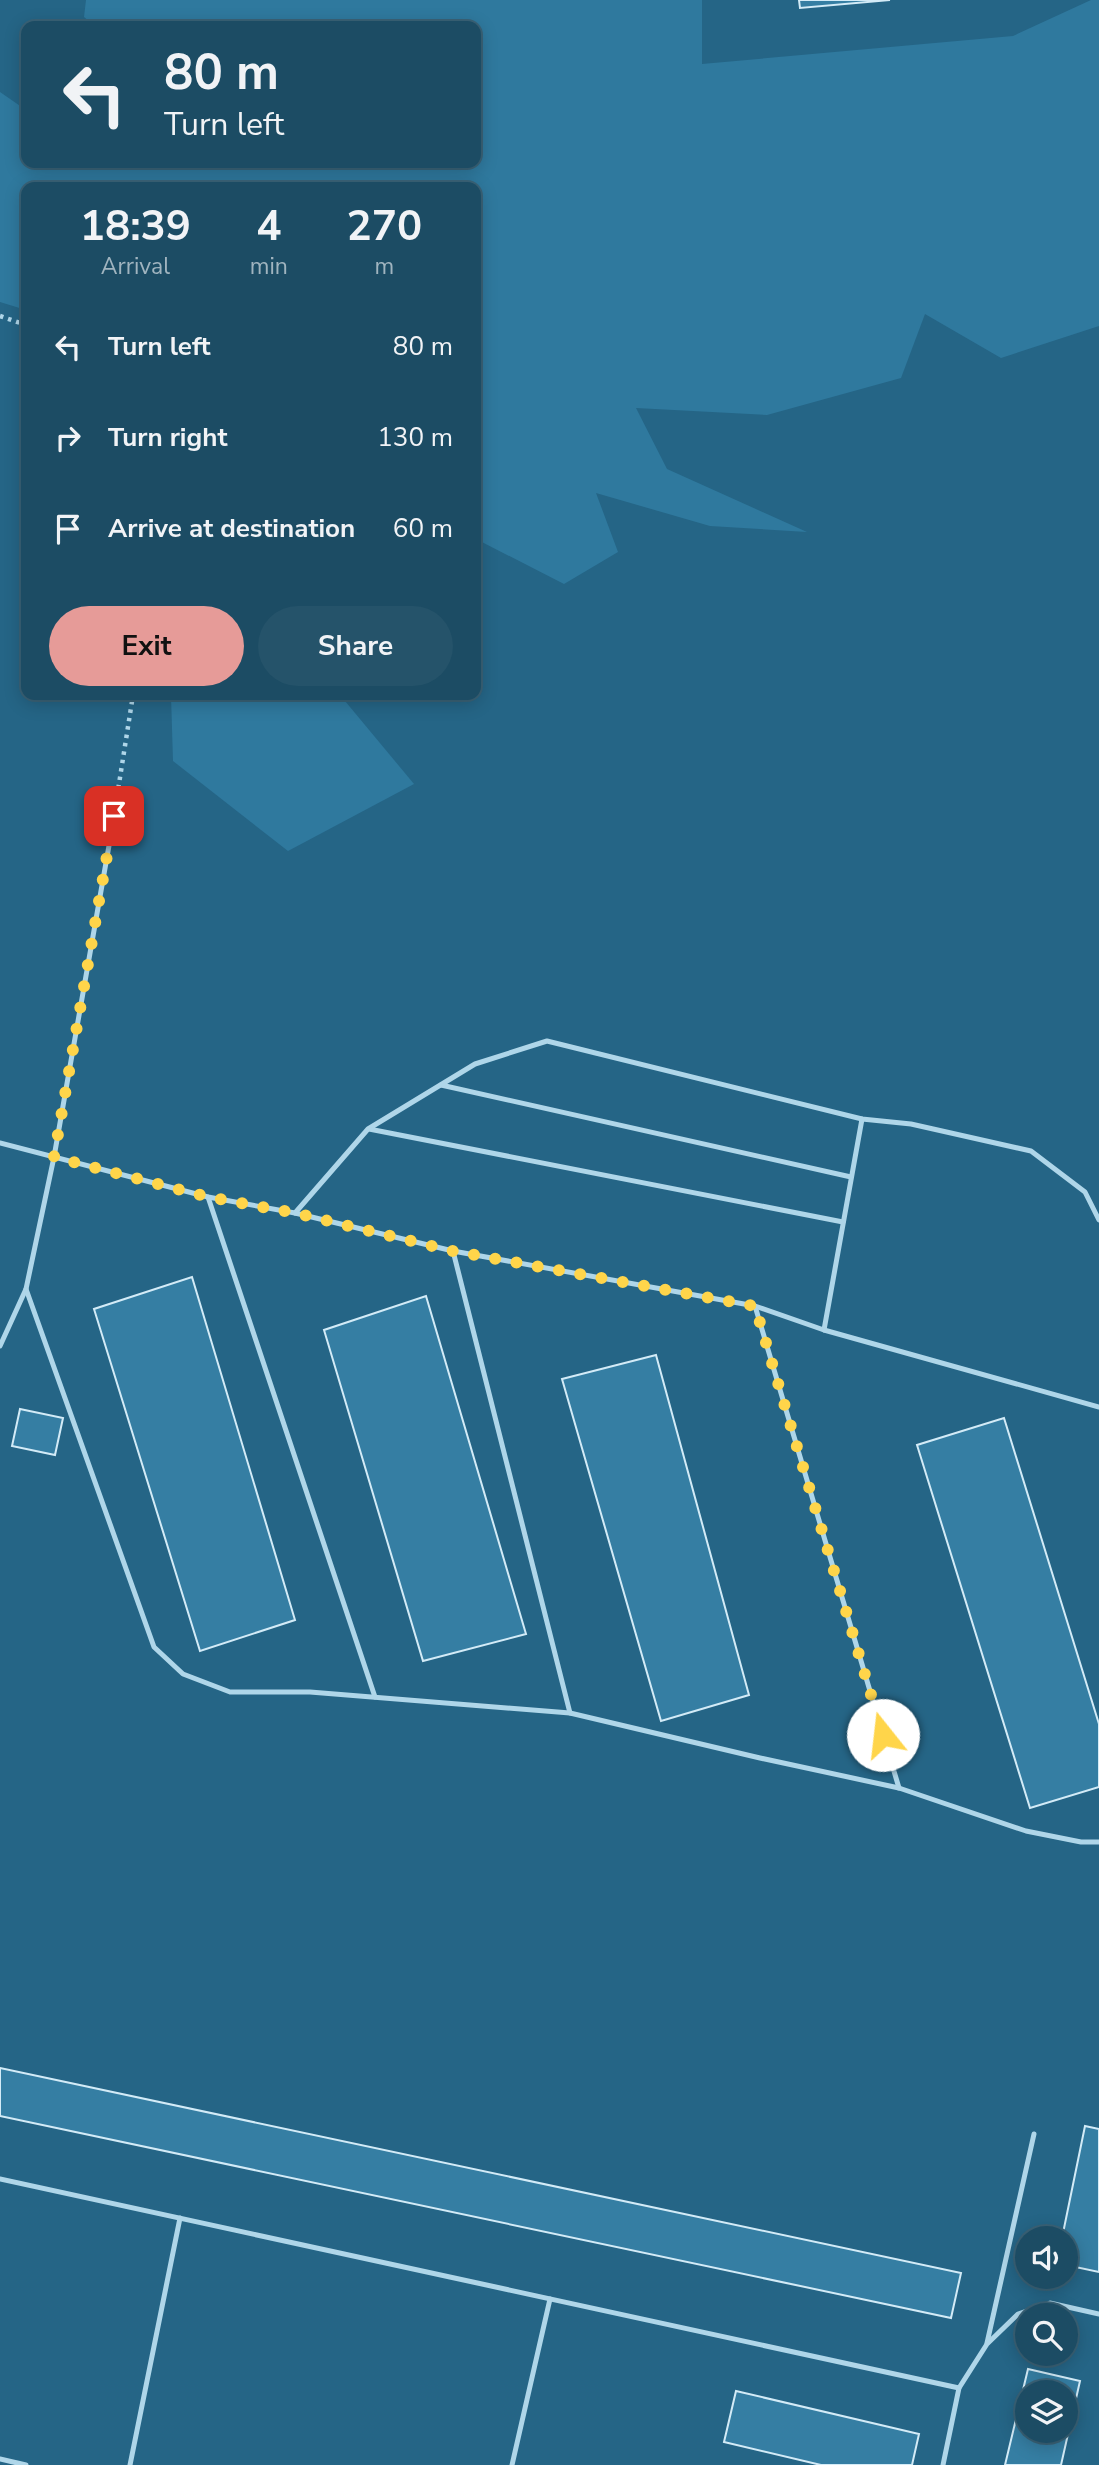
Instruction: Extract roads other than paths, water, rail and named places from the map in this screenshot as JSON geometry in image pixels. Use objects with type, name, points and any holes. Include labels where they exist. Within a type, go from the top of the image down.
[{"type":"lane","points":[[0,1346],[26,1289],[54,1157],[110,840]]},
{"type":"lane","points":[[295,1213],[368,1129],[475,1064],[547,1041],[862,1119],[911,1125],[1031,1151],[1085,1192],[1099,1220]]},
{"type":"lane","points":[[440,1085],[851,1177]]},
{"type":"lane","points":[[824,1330],[862,1119]]},
{"type":"lane","points":[[368,1129],[843,1222]]},
{"type":"lane","points":[[0,1143],[208,1197],[295,1213],[453,1251],[755,1306],[824,1330],[1099,1407]]},
{"type":"lane","points":[[208,1197],[375,1697]]},
{"type":"lane","points":[[453,1251],[570,1713]]},
{"type":"lane","points":[[26,1289],[154,1647],[183,1674],[230,1692],[310,1692],[570,1713],[899,1788],[1026,1830],[1081,1842],[1099,1842]]},
{"type":"lane","points":[[755,1306],[899,1788]]},
{"type":"lane","points":[[986,2344],[1034,2134]]},
{"type":"lane","points":[[0,2179],[959,2388]]},
{"type":"lane","points":[[130,2465],[180,2218]]},
{"type":"lane","points":[[512,2465],[550,2299]]},
{"type":"lane","points":[[943,2465],[959,2388],[986,2344],[1018,2314],[1050,2303],[1099,2314]]},
{"type":"lane","points":[[0,2459],[26,2465]]}]
